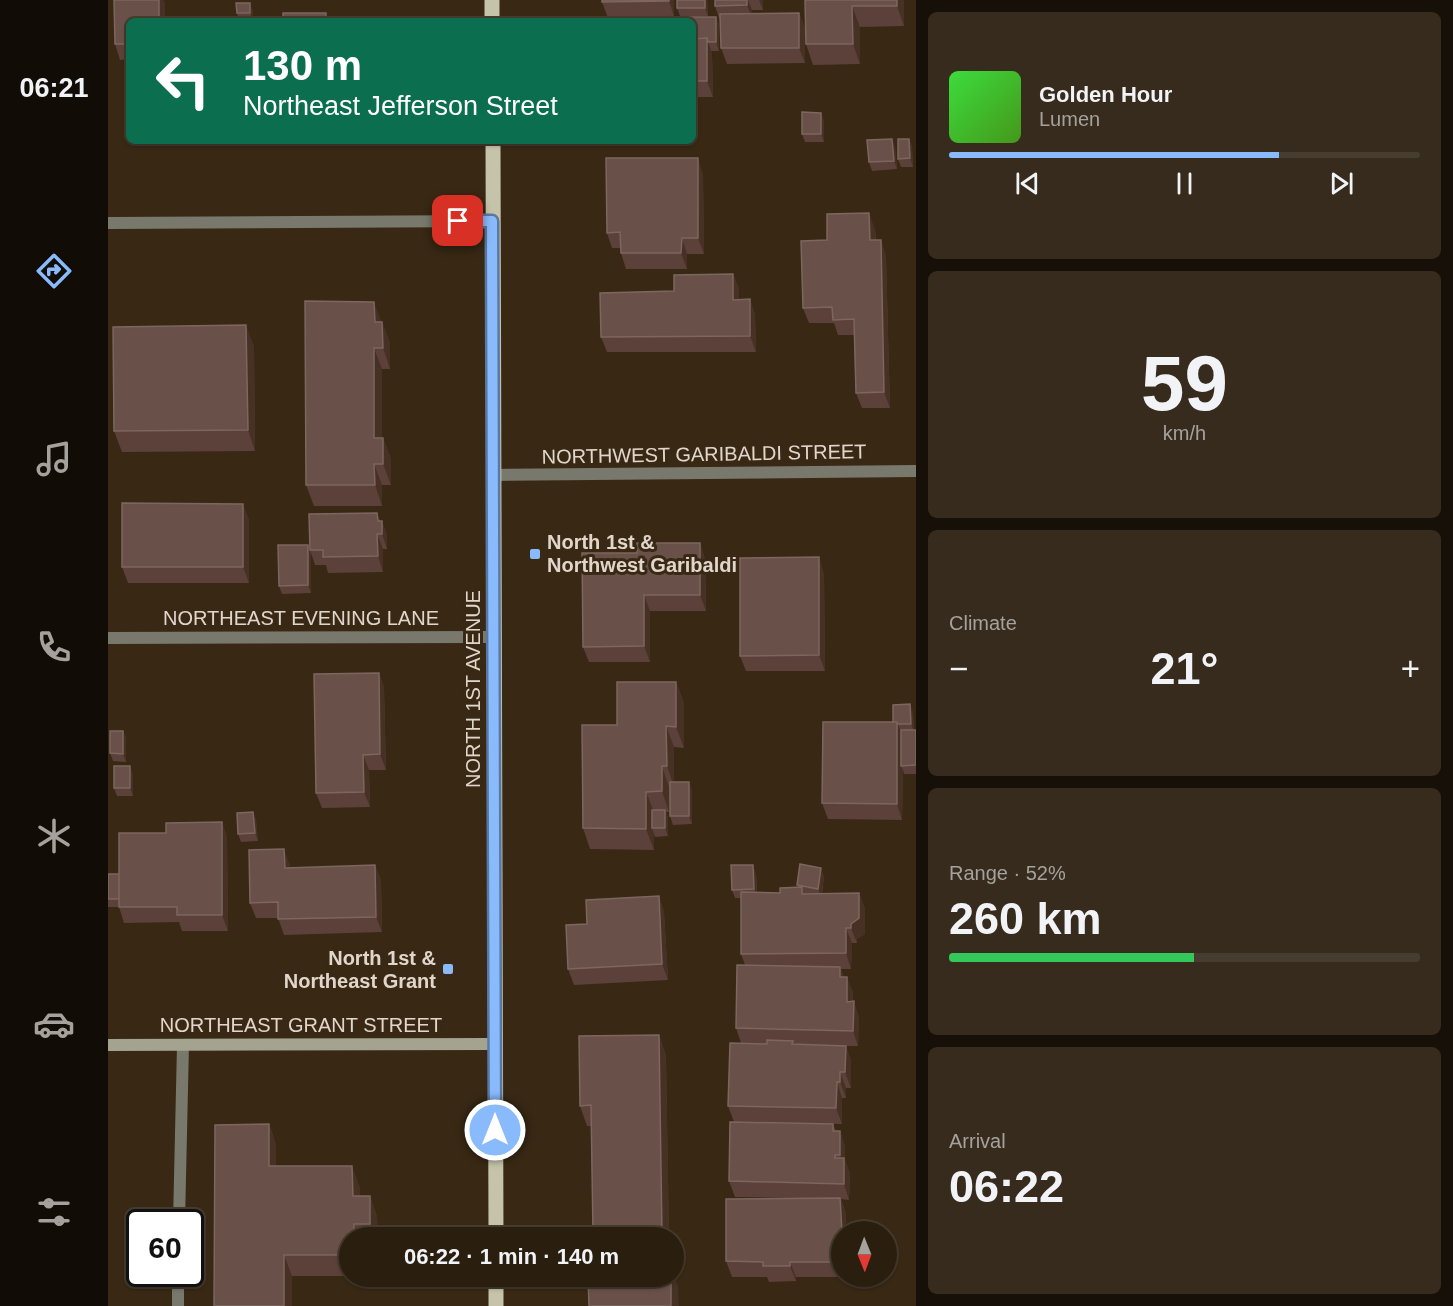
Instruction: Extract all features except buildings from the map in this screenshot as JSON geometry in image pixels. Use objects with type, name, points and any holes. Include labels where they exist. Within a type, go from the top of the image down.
[{"type":"main road","points":[[492,0],[492,18]]},
{"type":"main road","name":"NORTH 1ST AVENUE","points":[[493,144],[496,1227]]},
{"type":"main road","points":[[496,1287],[496,1306]]},
{"type":"street","points":[[108,223],[492,221]]},
{"type":"street","name":"NORTHWEST GARIBALDI STREET","points":[[493,475],[916,471]]},
{"type":"street","name":"NORTHEAST EVENING LANE","points":[[108,638],[493,637]]},
{"type":"street","name":"NORTHEAST GRANT STREET","points":[[108,1045],[495,1044]]},
{"type":"street","points":[[179,1209],[183,1045]]},
{"type":"street","points":[[178,1287],[178,1306]]},
{"type":"place","name":"North 1st & Northwest Garibaldi","points":[[535,554]]},
{"type":"place","name":"North 1st & Northeast Grant","points":[[448,969]]},
{"type":"route","points":[[458,221],[492,221],[495,1130]]}]
